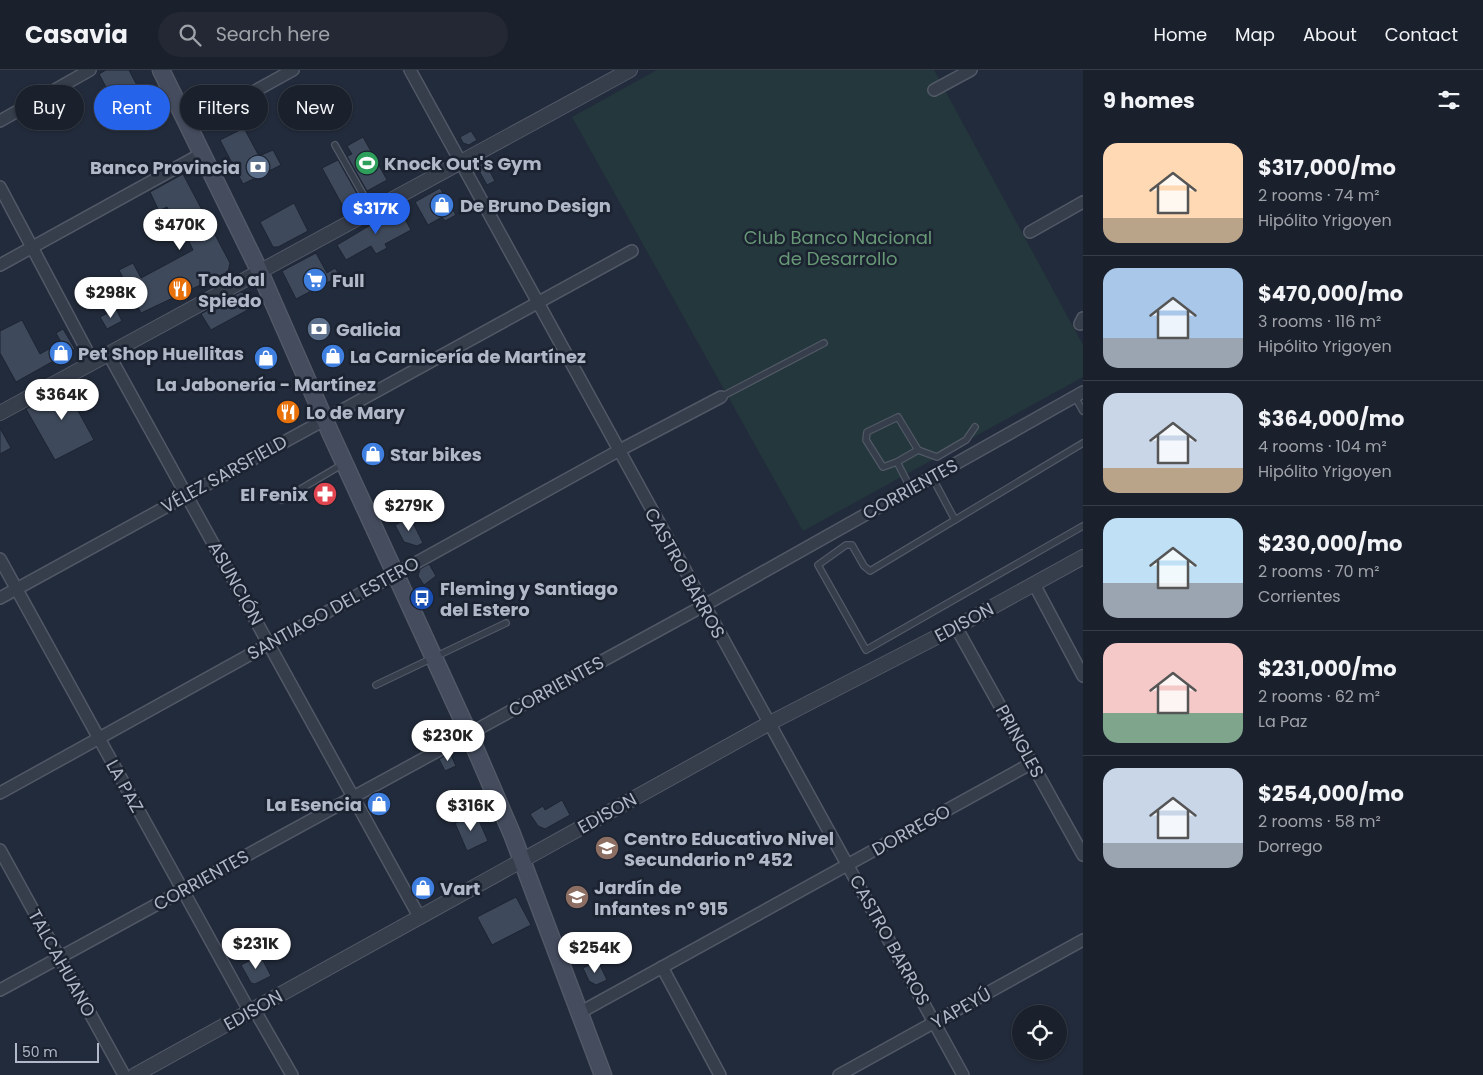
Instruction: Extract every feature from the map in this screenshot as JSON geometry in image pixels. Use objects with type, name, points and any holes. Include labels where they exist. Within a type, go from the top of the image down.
[{"type":"main road","points":[[161,70],[180,107]]},
{"type":"main road","points":[[192,130],[259,270],[345,464],[469,734],[522,859],[581,1012],[603,1075]]},
{"type":"street","points":[[0,121],[90,70]]},
{"type":"street","points":[[266,85],[293,70]]},
{"type":"street","name":"CASTRO BARROS","points":[[410,70],[768,724],[936,1022],[963,1075]]},
{"type":"street","points":[[0,413],[259,270],[630,70]]},
{"type":"street","points":[[934,90],[971,70]]},
{"type":"street","points":[[0,265],[203,153]]},
{"type":"street","points":[[0,187],[93,362]]},
{"type":"street","points":[[1030,232],[1083,202]]},
{"type":"street","name":"VÉLEZ SARSFIELD","points":[[0,598],[632,251]]},
{"type":"street","name":"ASUNCIÓN","points":[[109,354],[188,494],[420,918]]},
{"type":"street","name":"CORRIENTES","points":[[0,990],[703,606],[1079,394]]},
{"type":"street","name":"SANTIAGO DEL ESTERO","points":[[0,793],[618,451],[721,397]]},
{"type":"street","name":"EDISON","points":[[135,1075],[768,724],[956,627],[1083,557]]},
{"type":"street","name":"LA PAZ","points":[[0,559],[182,890],[252,1011],[292,1075]]},
{"type":"street","points":[[1034,584],[1083,676]]},
{"type":"street","name":"PRINGLES","points":[[956,627],[1083,855]]},
{"type":"street","name":"DORREGO","points":[[581,1012],[1032,763]]},
{"type":"street","name":"TALCAHUANO","points":[[0,850],[124,1075]]},
{"type":"street","name":"YAPEYÚ","points":[[839,1075],[1083,940]]},
{"type":"street","points":[[662,967],[720,1075]]},
{"type":"lane","points":[[335,145],[372,210]]},
{"type":"lane","points":[[721,397],[824,343]]},
{"type":"lane","points":[[1079,394],[1083,412]]},
{"type":"lane","points":[[918,450],[897,462],[883,467],[866,440],[867,432],[898,417],[918,450],[937,457],[966,440],[975,427]]},
{"type":"lane","points":[[1083,444],[870,570],[864,566],[852,545],[846,544],[819,563],[819,567],[866,650],[1083,526]]},
{"type":"lane","points":[[897,462],[911,489]]},
{"type":"lane","points":[[282,500],[345,464]]},
{"type":"lane","points":[[932,477],[955,520]]},
{"type":"lane","points":[[376,685],[506,623]]},
{"type":"green space","name":"Club Banco Nacional de Desarrollo","points":[[657,70],[934,70],[1083,345],[1083,377],[803,531],[572,117]]},
{"type":"building","points":[[106,70],[129,70],[137,85],[105,85],[99,74]]},
{"type":"building","points":[[240,130],[245,130],[259,156],[273,150],[281,165],[243,184],[220,140]]},
{"type":"building","points":[[471,131],[477,140],[469,145],[463,143],[460,137]]},
{"type":"building","name":"Knock Out's Gym","points":[[363,137],[387,180],[367,191],[347,156],[352,154],[347,146]]},
{"type":"building","points":[[338,160],[361,201],[345,210],[322,168]]},
{"type":"building","points":[[485,162],[495,181],[487,185],[478,169],[479,165]]},
{"type":"building","points":[[183,174],[230,263],[228,272],[141,313],[119,270],[133,263],[141,278],[193,250],[186,235],[183,236],[167,207],[159,211],[150,192]]},
{"type":"building","points":[[440,188],[456,215],[445,221],[442,217],[428,225],[415,202]]},
{"type":"building","points":[[294,203],[308,231],[278,247],[273,247],[260,222]]},
{"type":"building","points":[[399,208],[411,230],[385,244],[387,248],[376,254],[371,246],[346,260],[337,245]]},
{"type":"building","points":[[316,253],[327,273],[335,268],[340,276],[296,299],[282,271]]},
{"type":"building","points":[[240,292],[246,293],[253,307],[211,330],[201,314]]},
{"type":"building","points":[[116,309],[122,321],[107,329],[100,317]]},
{"type":"building","points":[[22,320],[40,354],[61,342],[56,333],[63,329],[75,349],[16,382],[0,353],[0,331]]},
{"type":"building","points":[[77,381],[89,402],[77,409],[94,440],[55,460],[26,409]]},
{"type":"building","points":[[0,428],[11,448],[0,454]]},
{"type":"building","points":[[397,488],[403,500],[388,508],[382,495]]},
{"type":"building","points":[[410,517],[423,543],[417,546],[404,542],[395,525]]},
{"type":"building","points":[[429,564],[436,576],[424,585],[418,576],[420,569]]},
{"type":"building","points":[[450,753],[456,766],[445,771],[439,759]]},
{"type":"building","points":[[562,800],[570,815],[545,829],[538,826],[530,814],[543,806],[545,810]]},
{"type":"building","points":[[476,814],[488,841],[467,851],[455,823]]},
{"type":"building","points":[[516,897],[531,925],[492,945],[477,917]]},
{"type":"building","points":[[260,955],[271,976],[255,984],[251,983],[241,965]]},
{"type":"building","points":[[598,961],[607,980],[596,985],[589,981],[583,968]]},
{"type":"place","name":"Knock Out's Gym","points":[[367,163]]},
{"type":"place","name":"Banco Provincia","points":[[258,167]]},
{"type":"place","name":"De Bruno Design","points":[[442,205]]},
{"type":"place","name":"Full","points":[[315,280]]},
{"type":"place","name":"Todo al Spiedo","points":[[180,289]]},
{"type":"place","name":"Galicia","points":[[319,329]]},
{"type":"place","name":"Pet Shop Huellitas","points":[[61,353]]},
{"type":"place","name":"La Carnicería de Martínez","points":[[333,356]]},
{"type":"place","name":"La Jabonería - Martínez","points":[[266,358]]},
{"type":"place","name":"Lo de Mary","points":[[288,412]]},
{"type":"place","name":"Star bikes","points":[[373,454]]},
{"type":"place","name":"El Fenix","points":[[325,494]]},
{"type":"place","name":"Fleming y Santiago del Estero","points":[[422,598]]},
{"type":"place","name":"La Esencia","points":[[379,804]]},
{"type":"place","name":"Centro Educativo Nivel Secundario nº 452","points":[[607,848]]},
{"type":"place","name":"Vart","points":[[423,888]]},
{"type":"place","name":"Jardín de Infantes nº 915","points":[[577,897]]}]
